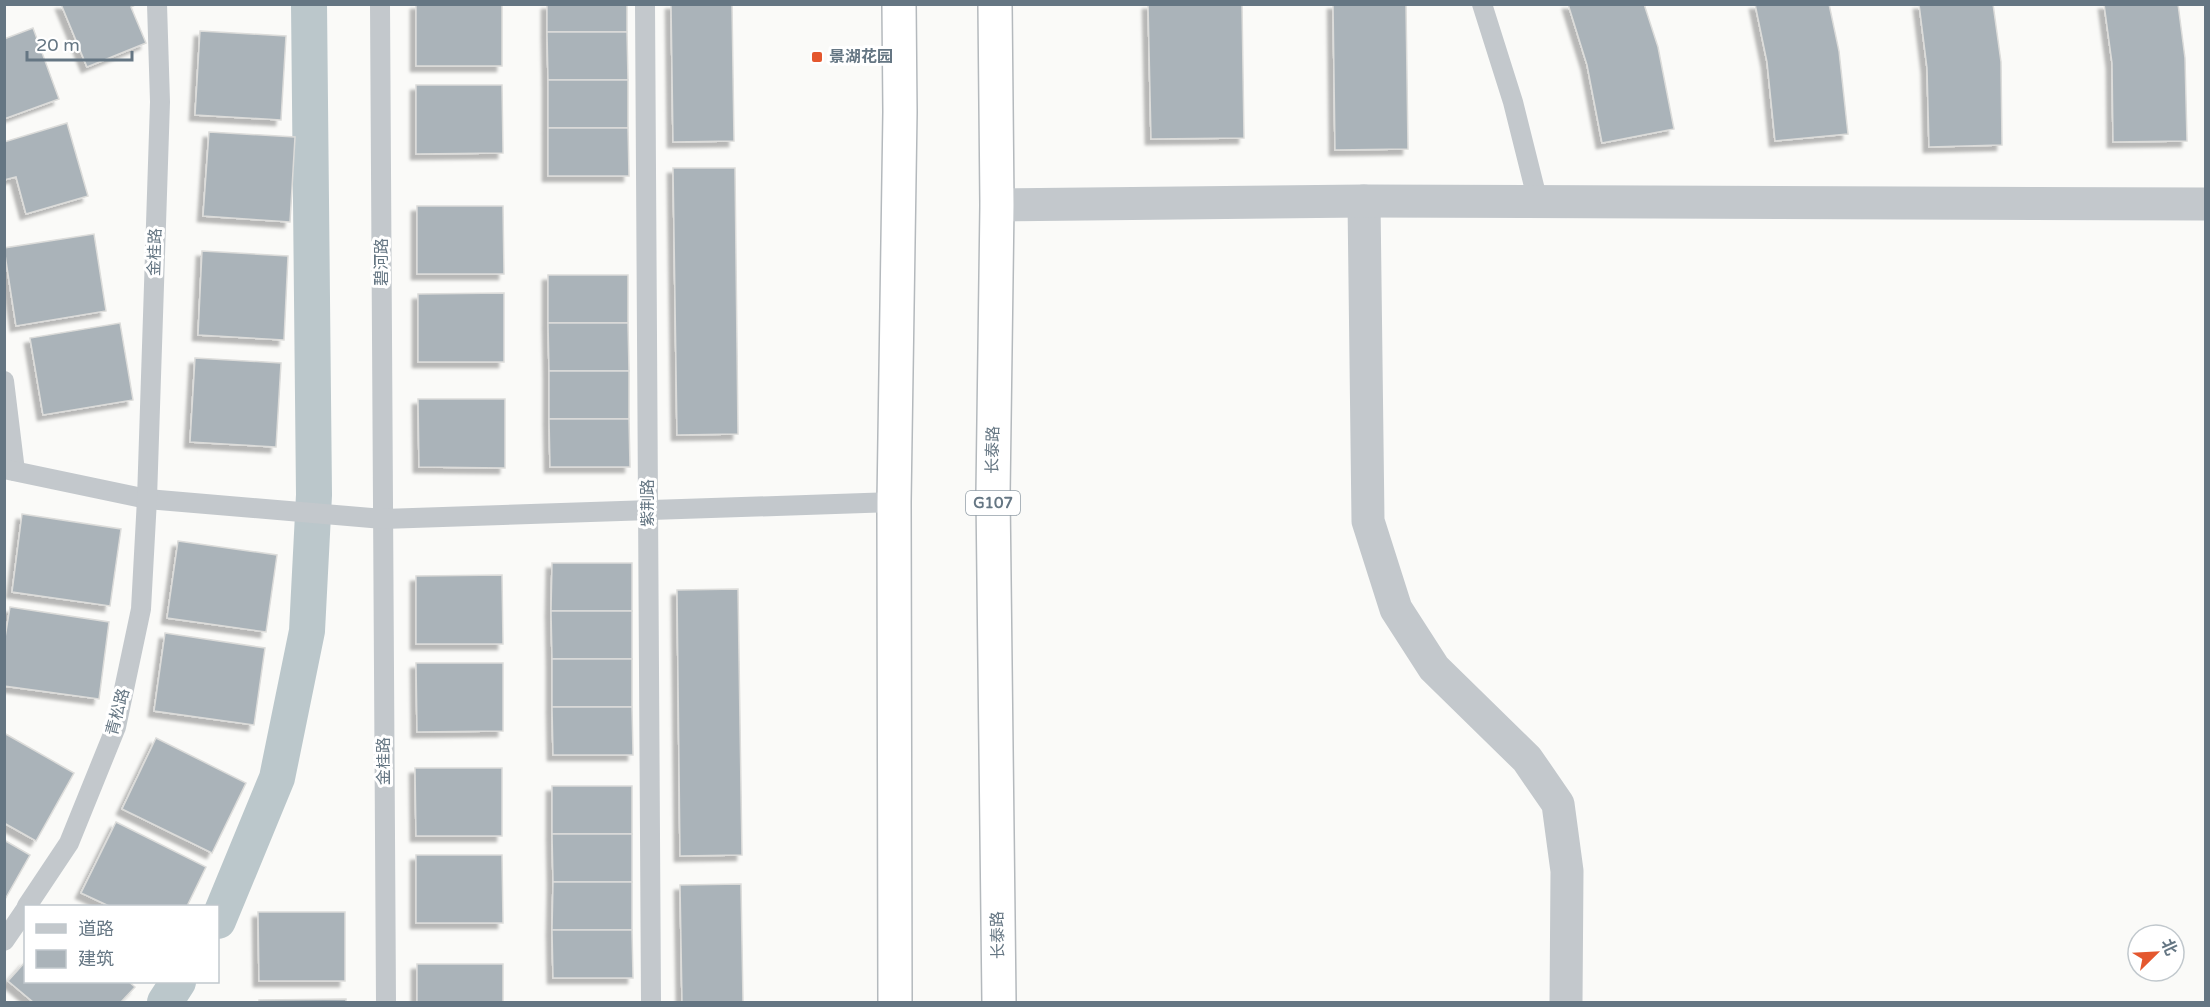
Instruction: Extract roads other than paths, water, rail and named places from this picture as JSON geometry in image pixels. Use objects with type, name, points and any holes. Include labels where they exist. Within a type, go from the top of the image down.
[{"type":"highway","points":[[896,1002],[894,502],[900,112],[899,4]]},
{"type":"highway","name":"长泰路","points":[[994,4],[997,205],[993,494],[999,1002]]},
{"type":"street","points":[[997,205],[1364,201],[2205,204]]},
{"type":"street","points":[[1364,201],[1368,520],[1396,609],[1434,668],[1527,759],[1558,804],[1568,871],[1566,1002]]},
{"type":"lane","name":"金桂路","points":[[147,499],[160,102],[157,4]]},
{"type":"lane","name":"碧河路","points":[[380,4],[383,519]]},
{"type":"lane","name":"紫荆路","points":[[645,4],[651,1002]]},
{"type":"lane","points":[[1482,4],[1513,102],[1538,202]]},
{"type":"lane","points":[[4,381],[10,470],[147,499],[383,519],[894,502]]},
{"type":"lane","name":"青松路","points":[[28,905],[69,843],[116,727],[141,609],[147,499]]},
{"type":"lane","name":"金桂路","points":[[383,519],[386,1002]]},
{"type":"lane","name":"青松路","points":[[4,941],[24,911]]},
{"type":"waterway","points":[[219,919],[277,778],[307,631],[314,495],[309,4]]},
{"type":"waterway","points":[[165,1002],[177,983]]},
{"type":"place","name":"景湖花园","points":[[817,57]]}]
